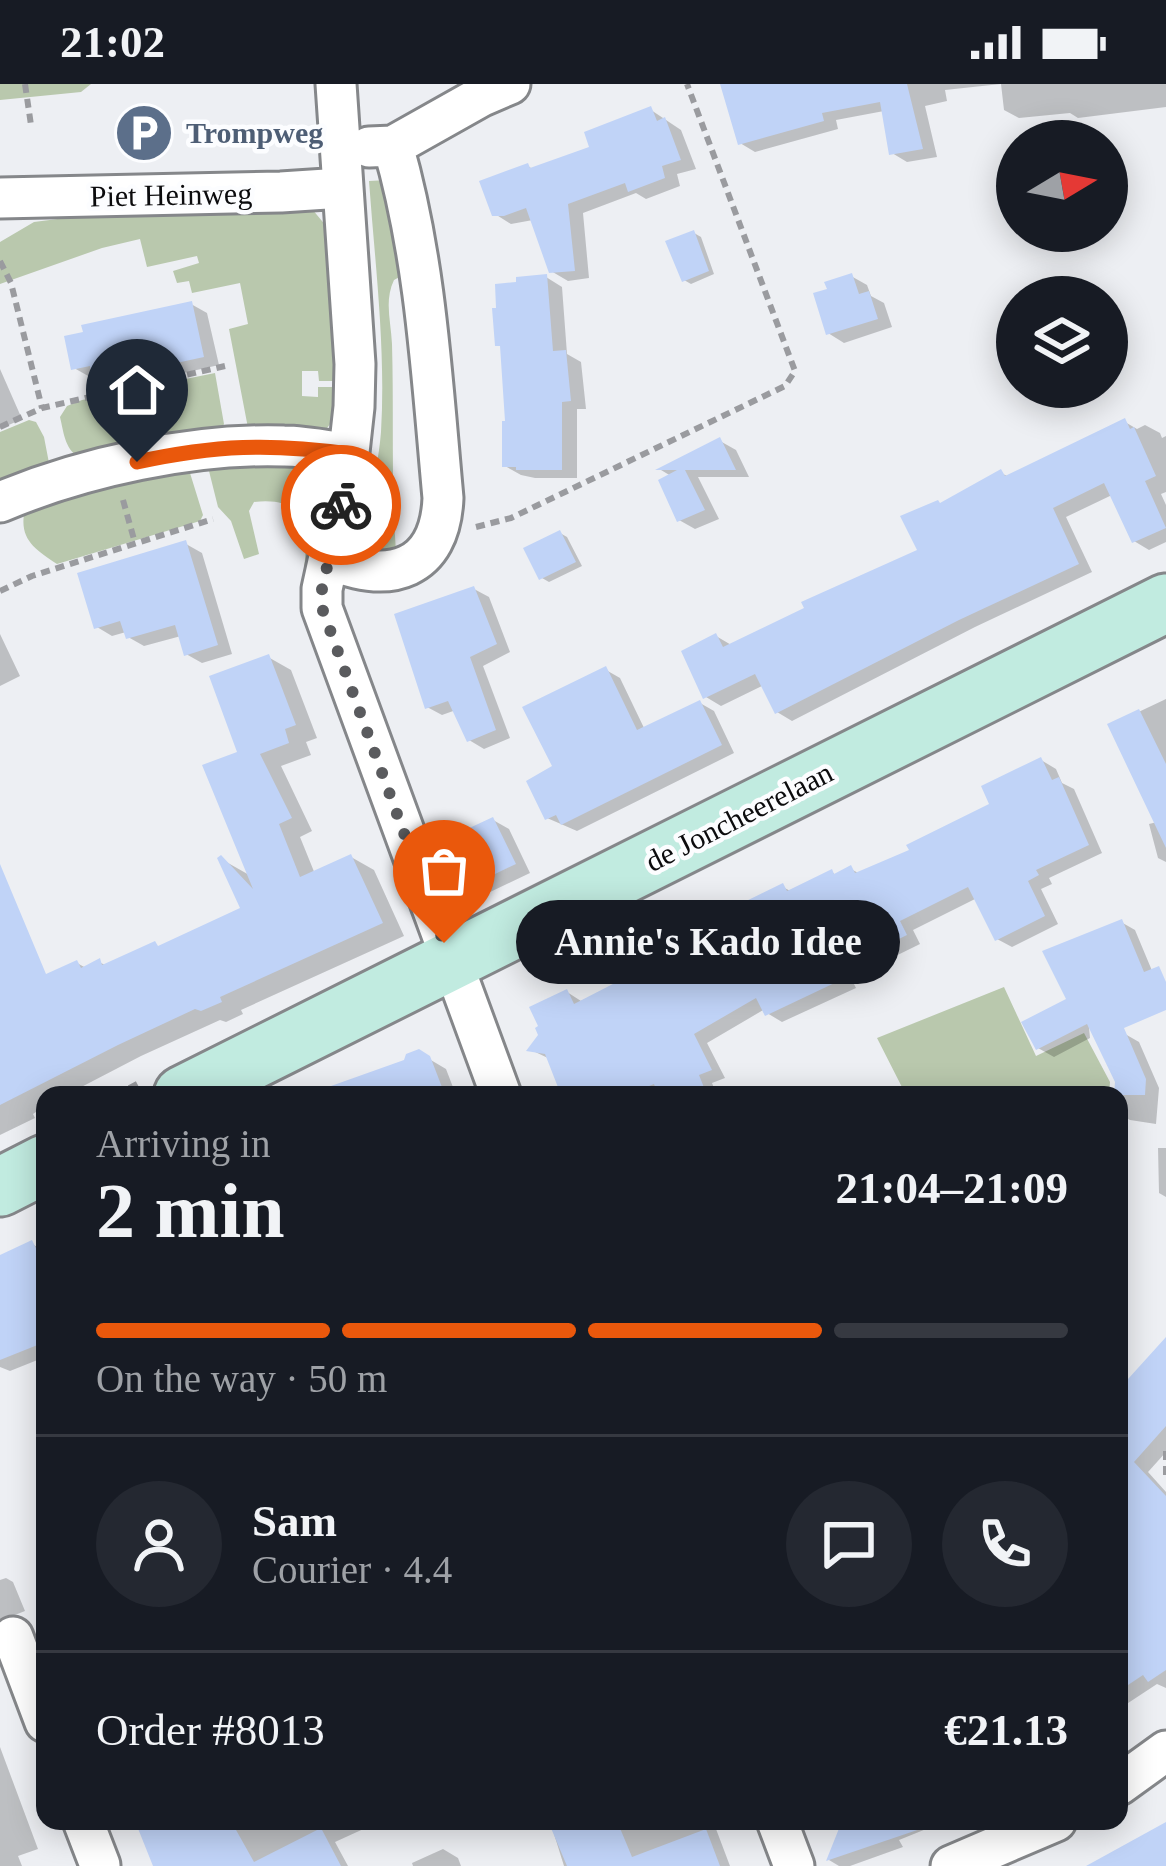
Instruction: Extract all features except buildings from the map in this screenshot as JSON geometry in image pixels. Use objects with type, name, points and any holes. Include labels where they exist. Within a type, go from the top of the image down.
[{"type":"main road","name":"de Joncheerelaan","points":[[201,1086],[1166,603]]},
{"type":"main road","points":[[0,1187],[36,1169]]},
{"type":"street","points":[[336,84],[355,364],[349,454],[322,608],[498,1086]]},
{"type":"street","points":[[330,559],[353,569],[382,572],[408,566],[437,536],[443,499],[422,282],[393,146],[510,84]]},
{"type":"street","name":"Piet Heinweg","points":[[0,198],[281,192],[393,146]]},
{"type":"street","points":[[0,502],[88,473],[193,450],[289,446],[349,454]]},
{"type":"street","points":[[13,1637],[36,1697]]},
{"type":"street","points":[[1128,1778],[1166,1750]]},
{"type":"street","points":[[86,1830],[100,1865]]},
{"type":"street","points":[[780,1830],[794,1866]]},
{"type":"street","points":[[951,1866],[1035,1830]]},
{"type":"path","points":[[25,84],[31,125]]},
{"type":"path","points":[[437,536],[511,518],[785,386],[795,371],[687,84]]},
{"type":"path","points":[[0,261],[11,283],[42,408]]},
{"type":"path","points":[[0,427],[42,408],[225,366]]},
{"type":"path","points":[[0,591],[32,576],[213,519]]},
{"type":"path","points":[[1166,1451],[1166,1477]]},
{"type":"green space","points":[[0,84],[91,84],[81,92],[0,100]]},
{"type":"green space","points":[[388,180],[407,273],[394,280],[389,303],[396,552],[385,553],[372,551],[360,541],[378,460],[382,401],[369,181]]},
{"type":"green space","points":[[312,209],[327,227],[338,381],[319,381],[318,371],[302,371],[302,396],[318,397],[318,387],[337,387],[334,419],[324,432],[248,428],[229,329],[248,324],[240,283],[192,293],[189,281],[177,283],[173,271],[199,263],[197,256],[147,267],[140,239],[0,284],[0,242],[34,222],[120,211]]},
{"type":"green space","points":[[215,373],[224,424],[219,432],[82,459],[69,447],[60,417],[67,406]]},
{"type":"green space","points":[[29,420],[36,422],[44,437],[49,463],[0,488],[0,432]]},
{"type":"green space","points":[[240,460],[300,467],[324,492],[301,610],[305,537],[293,509],[278,502],[254,502],[249,511],[259,554],[244,559],[231,521],[218,507],[211,465]]},
{"type":"green space","points":[[179,468],[190,473],[203,515],[200,521],[57,564],[26,536],[25,509],[71,493]]},
{"type":"green space","points":[[1004,987],[1036,1056],[1084,1033],[1110,1086],[901,1086],[877,1038]]},
{"type":"way so far","points":[[341,505],[322,608],[444,943]]},
{"type":"place","name":"Trompweg","points":[[144,133]]},
{"type":"place","name":"Annie's Kado Idee","points":[[444,943]]},
{"type":"route","points":[[137,462],[238,446],[289,446],[349,454],[341,505]]}]
